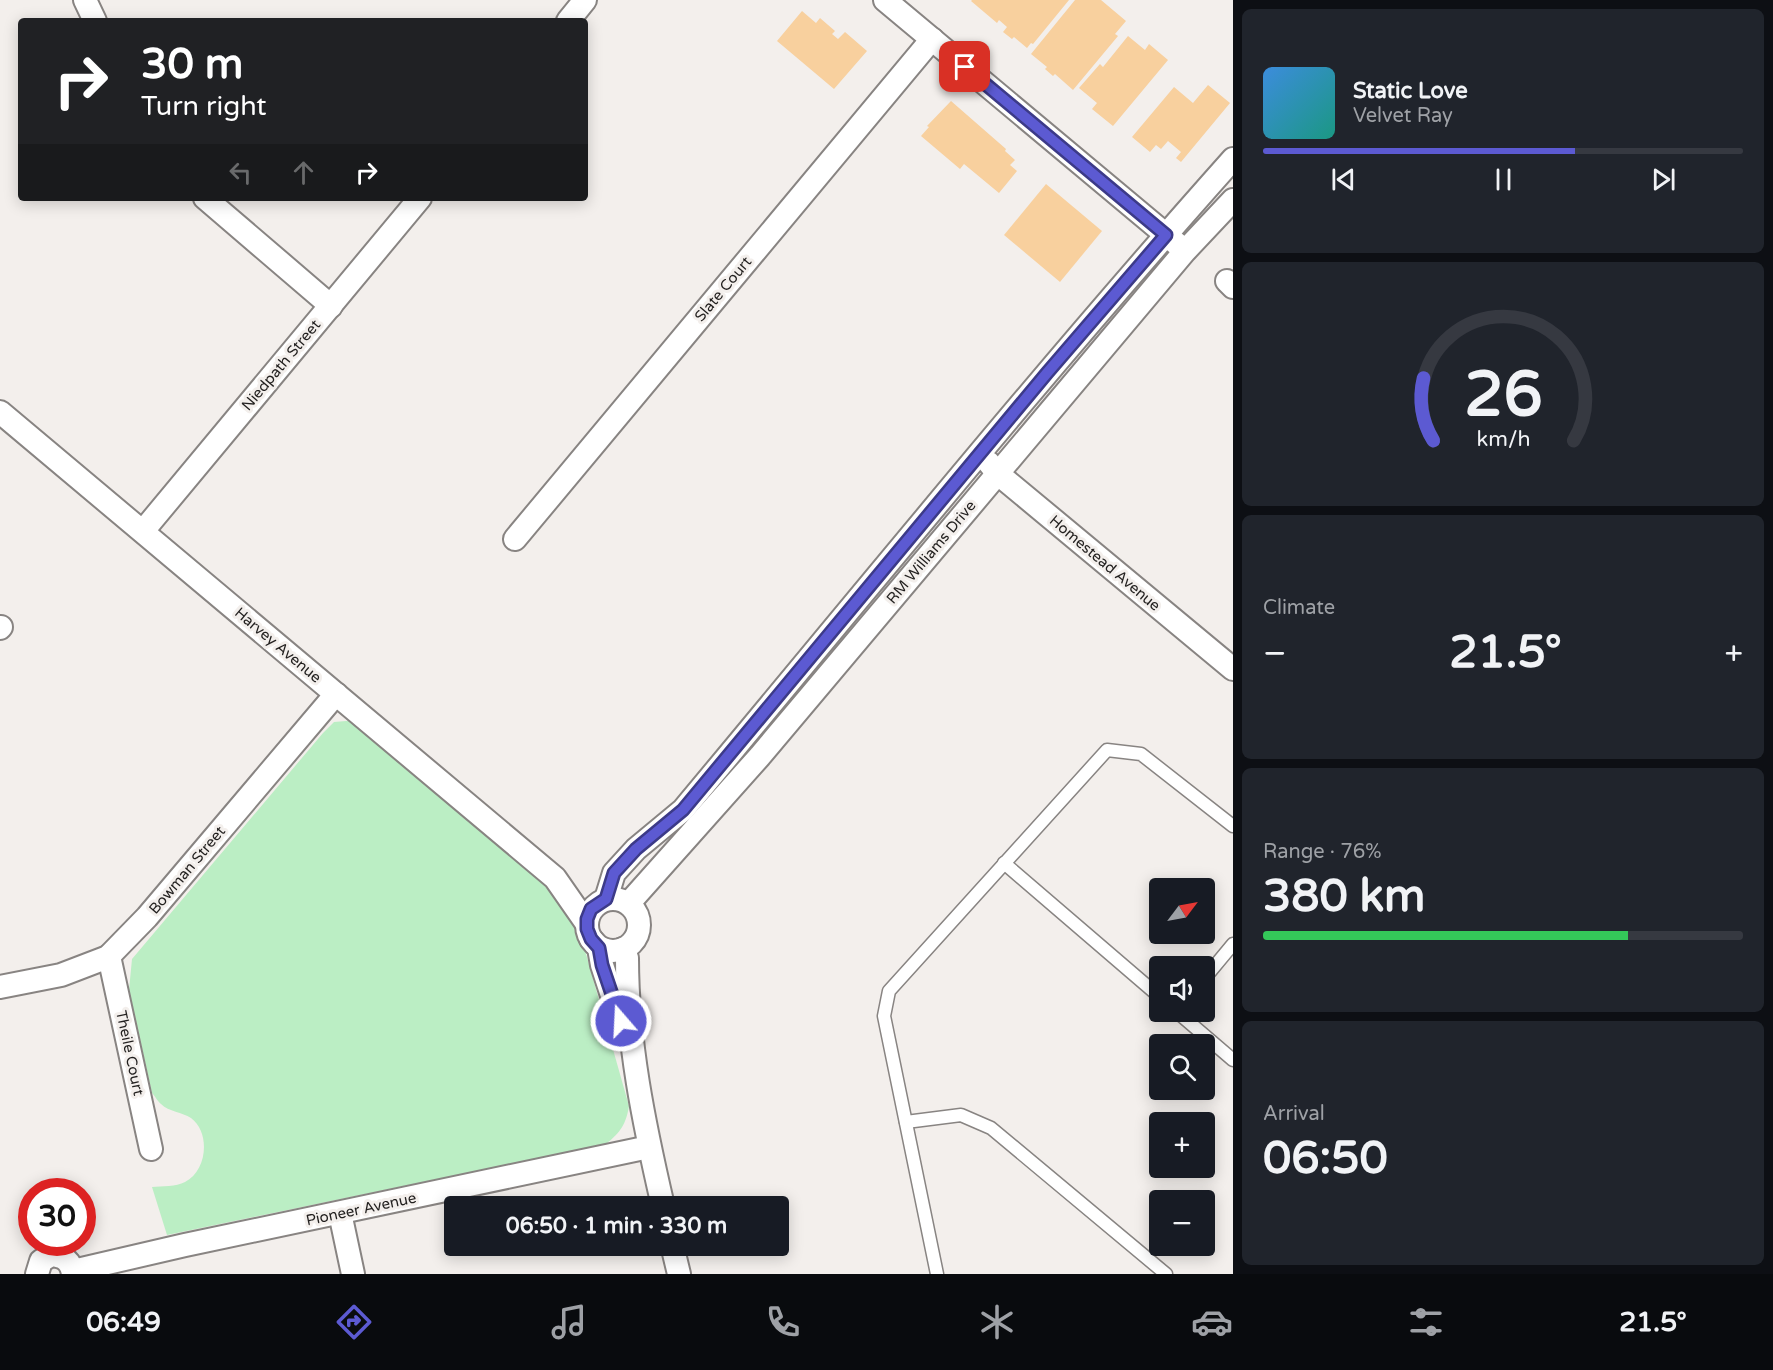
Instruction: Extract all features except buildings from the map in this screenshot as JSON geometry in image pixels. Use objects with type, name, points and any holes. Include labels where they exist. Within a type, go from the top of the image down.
[{"type":"street","points":[[85,0],[94,18]]},
{"type":"street","points":[[570,18],[585,0]]},
{"type":"street","points":[[885,0],[1185,251]]},
{"type":"street","name":"Slate Court","points":[[515,539],[932,39]]},
{"type":"street","name":"RM Williams Drive","points":[[589,931],[591,909],[604,900],[614,873],[636,849],[683,810],[980,454],[1233,159]]},
{"type":"street","name":"RM Williams Drive","points":[[629,903],[760,756],[1185,251],[1233,200]]},
{"type":"street","points":[[208,201],[331,306]]},
{"type":"street","name":"Niedpath Street","points":[[142,531],[418,201]]},
{"type":"street","name":"Harvey Avenue","points":[[0,412],[555,878],[589,931]]},
{"type":"street","name":"Homestead Avenue","points":[[980,454],[998,473],[1233,669]]},
{"type":"street","name":"Bowman Street","points":[[0,987],[61,975],[109,956],[147,917],[336,694]]},
{"type":"street","name":"Harvey Avenue","points":[[555,878],[604,900],[619,899],[629,903]]},
{"type":"street","points":[[589,931],[597,946],[607,950],[623,949],[635,939],[638,931],[639,923],[629,903]]},
{"type":"street","points":[[589,931],[599,948],[602,965],[632,1056],[661,1196]]},
{"type":"street","points":[[623,949],[627,958],[632,1056]]},
{"type":"street","name":"Theile Court","points":[[109,956],[151,1149]]},
{"type":"street","name":"Pioneer Avenue","points":[[73,1273],[185,1245],[650,1148]]},
{"type":"street","points":[[340,1213],[353,1274]]},
{"type":"street","points":[[37,1274],[41,1262],[51,1255],[65,1258],[73,1273]]},
{"type":"street","points":[[675,1256],[679,1274]]},
{"type":"lane","points":[[937,1274],[884,1016],[889,991],[1107,750],[1141,754],[1233,826]]},
{"type":"lane","points":[[1004,863],[1149,988]]},
{"type":"lane","points":[[1215,966],[1233,944]]},
{"type":"lane","points":[[1189,1022],[1233,1060]]},
{"type":"lane","points":[[906,1122],[961,1115],[991,1128],[1166,1274]]},
{"type":"green space","points":[[360,721],[550,883],[579,929],[629,1106],[626,1118],[616,1136],[606,1144],[167,1235],[152,1187],[177,1185],[192,1177],[202,1161],[204,1142],[202,1133],[191,1118],[164,1107],[152,1093],[129,990],[132,959],[323,733],[334,722]]},
{"type":"route","points":[[621,1021],[602,965],[599,948],[591,939],[586,924],[591,909],[606,899],[614,873],[636,849],[683,810],[1047,373],[1166,235],[965,67]]}]
